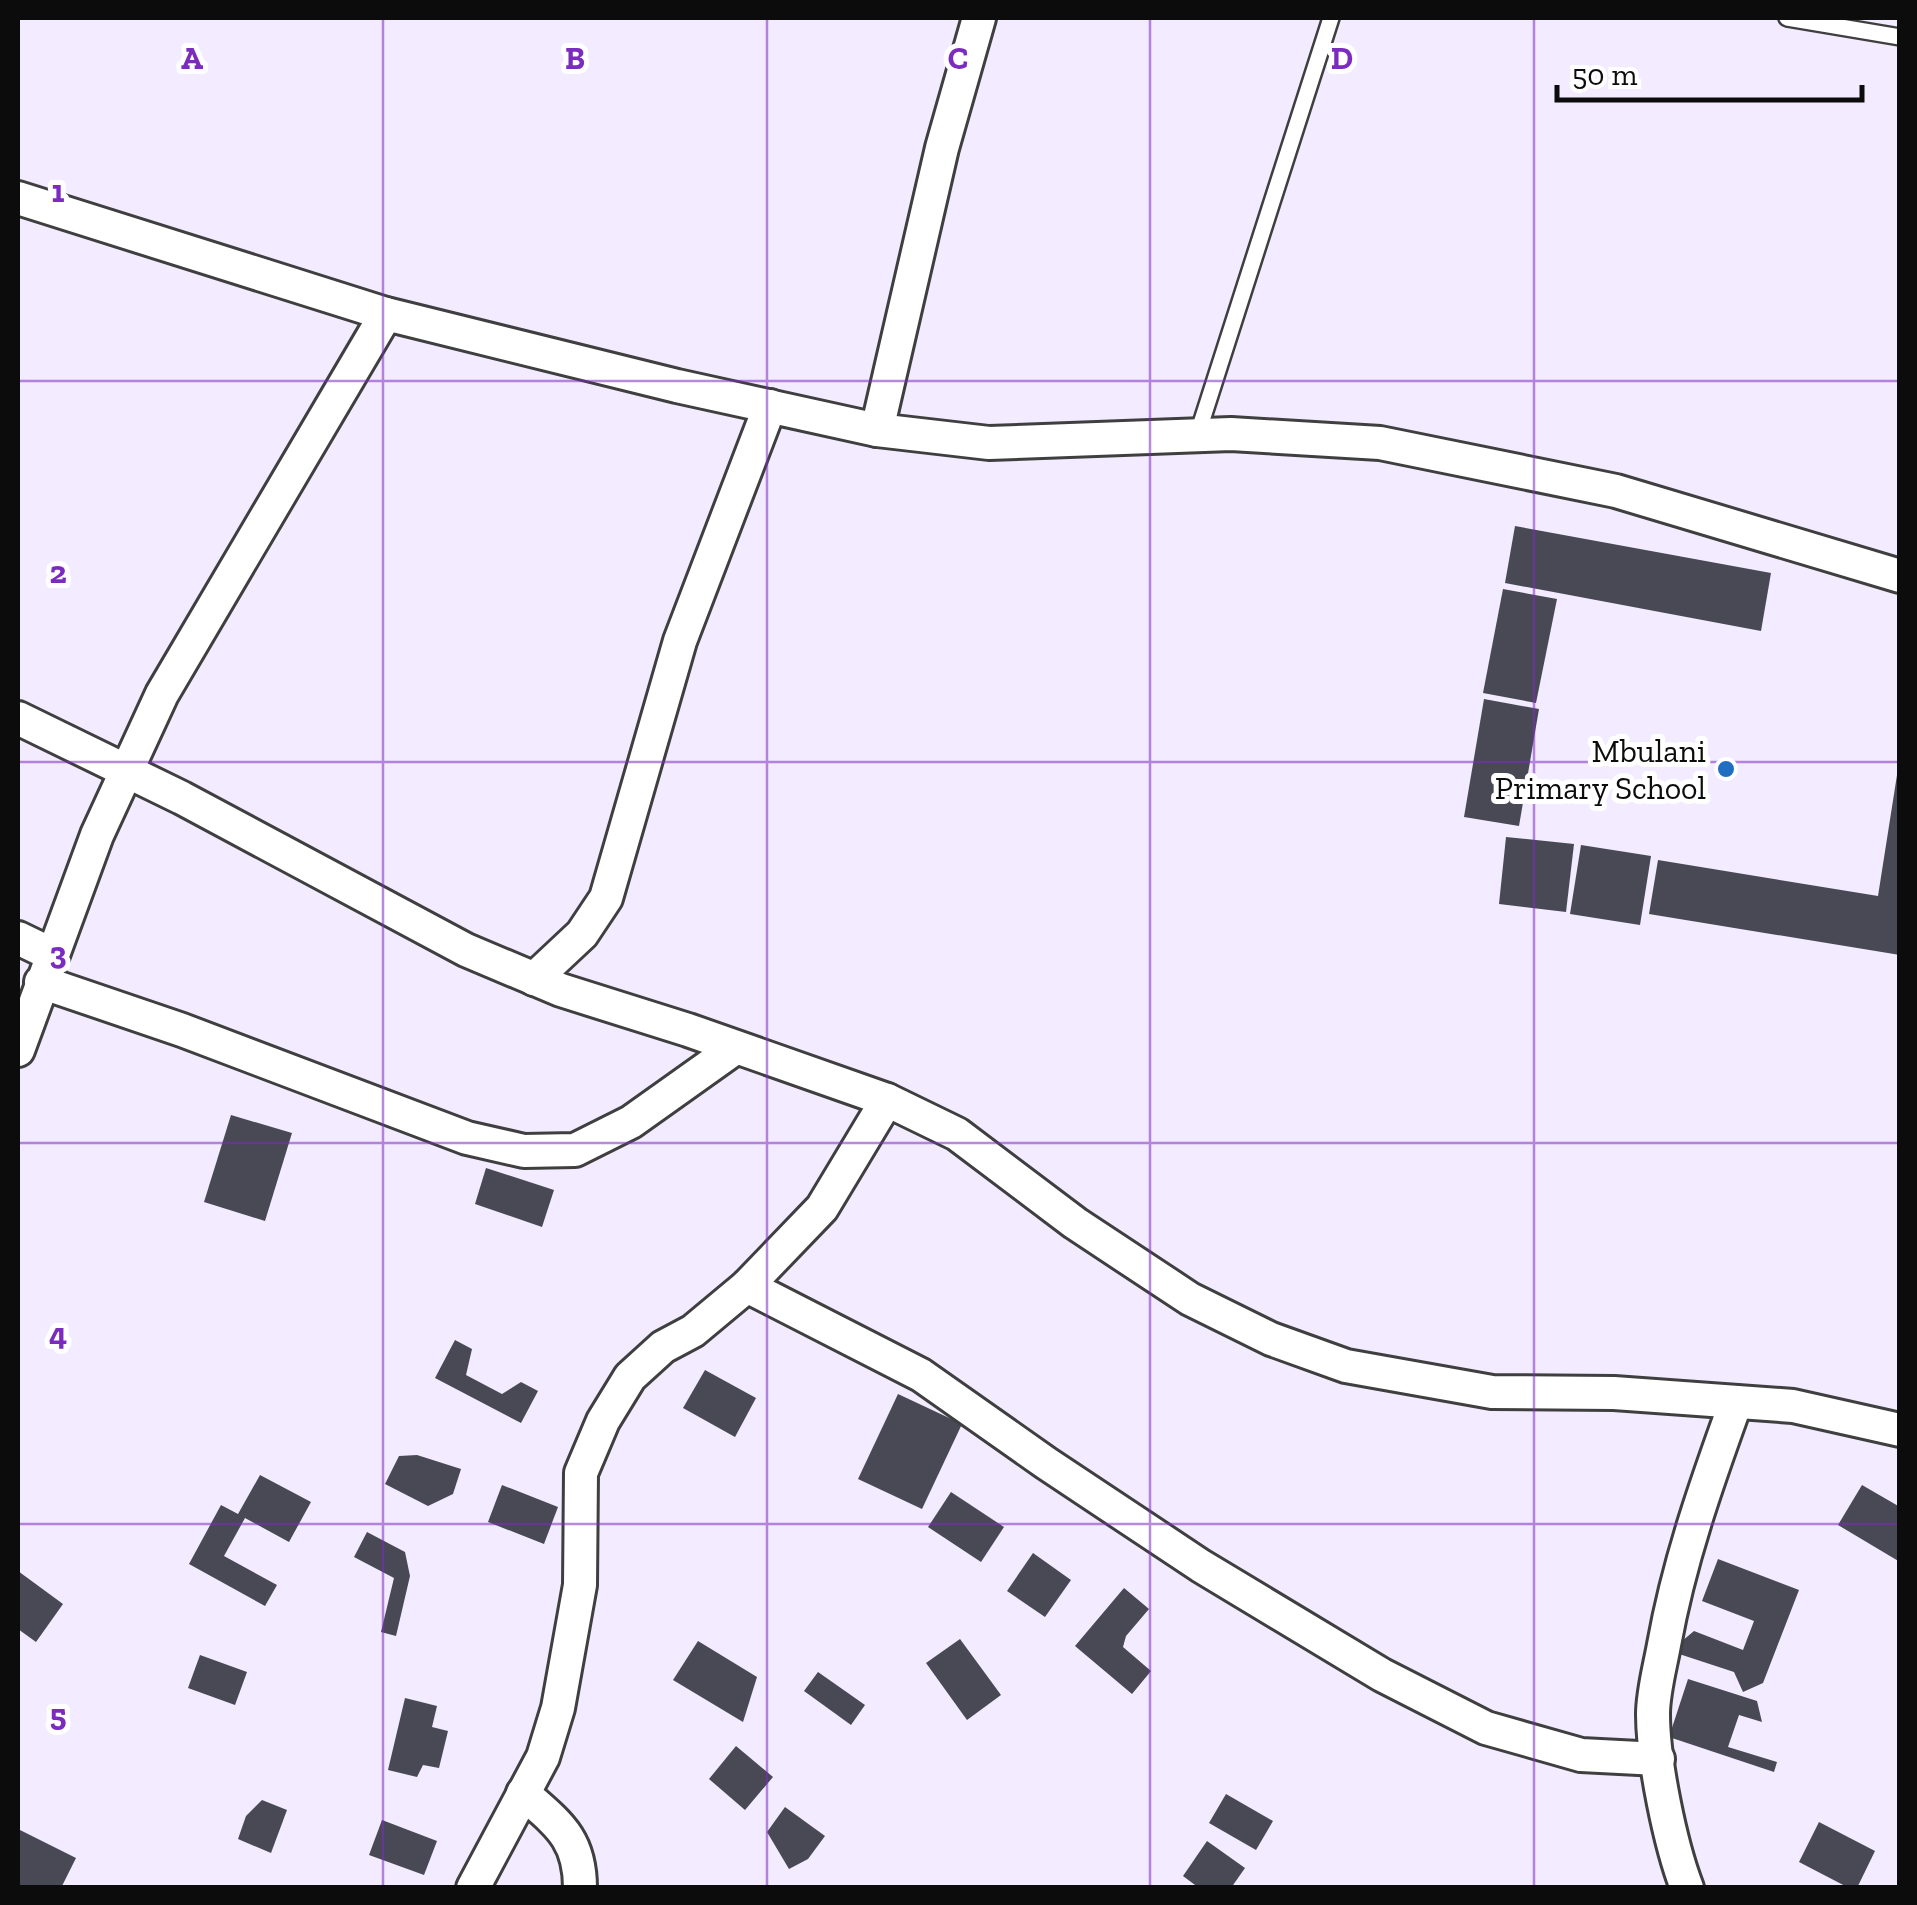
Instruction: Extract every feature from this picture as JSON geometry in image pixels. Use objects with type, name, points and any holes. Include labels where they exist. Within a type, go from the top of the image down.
[{"type":"street","points":[[877,430],[942,148],[979,18]]},
{"type":"street","points":[[18,198],[386,314],[877,430],[989,443],[1232,434],[1398,446],[1616,491],[1900,576]]},
{"type":"street","points":[[18,1050],[46,968],[126,769],[162,694],[386,314]]},
{"type":"street","points":[[534,979],[582,934],[606,898],[680,641],[770,406]]},
{"type":"street","points":[[18,718],[244,830],[466,950],[534,979],[886,1100],[957,1134],[1075,1223],[1190,1299],[1271,1339],[1346,1366],[1492,1392],[1614,1394],[1792,1406],[1900,1430]]},
{"type":"street","points":[[18,938],[46,968],[182,1030],[466,1138],[524,1151],[575,1150],[630,1122],[736,1048]]},
{"type":"street","points":[[472,1888],[543,1757],[558,1708],[580,1585],[580,1473],[603,1421],[641,1367],[663,1347],[694,1331],[747,1286],[822,1208],[886,1100]]},
{"type":"street","points":[[747,1286],[921,1375],[1200,1566],[1382,1675],[1486,1728],[1581,1755],[1658,1759]]},
{"type":"street","points":[[1686,1888],[1677,1864],[1652,1713],[1674,1590],[1736,1402]]},
{"type":"street","points":[[523,1793],[560,1826],[573,1844],[580,1862],[580,1888]]},
{"type":"lane","points":[[1196,436],[1332,18]]},
{"type":"lane","points":[[1787,18],[1900,37]]},
{"type":"building","points":[[1515,526],[1771,573],[1761,631],[1505,583]]},
{"type":"building","points":[[1503,589],[1557,599],[1536,703],[1483,693]]},
{"type":"building","points":[[1484,699],[1539,709],[1519,826],[1464,817]]},
{"type":"building","points":[[1897,775],[1900,955],[1649,914],[1658,860],[1878,896]]},
{"type":"building","points":[[1506,837],[1574,844],[1566,912],[1499,904]]},
{"type":"building","points":[[1581,845],[1651,856],[1640,925],[1570,914]]},
{"type":"building","points":[[231,1115],[292,1133],[265,1221],[204,1202]]},
{"type":"building","points":[[486,1168],[554,1190],[542,1227],[475,1204]]},
{"type":"building","points":[[455,1340],[472,1349],[466,1375],[502,1394],[521,1382],[538,1391],[521,1423],[435,1378]]},
{"type":"building","points":[[705,1370],[756,1398],[735,1437],[683,1408]]},
{"type":"building","points":[[898,1394],[962,1424],[922,1509],[858,1479]]},
{"type":"building","points":[[417,1455],[461,1469],[453,1494],[428,1506],[385,1484],[399,1456]]},
{"type":"building","points":[[260,1475],[311,1502],[289,1542],[245,1518],[224,1556],[277,1585],[265,1606],[189,1564],[221,1505],[238,1514]]},
{"type":"building","points":[[502,1485],[558,1507],[544,1544],[488,1522]]},
{"type":"building","points":[[1862,1485],[1900,1507],[1900,1562],[1838,1525]]},
{"type":"building","points":[[951,1492],[1004,1527],[981,1562],[928,1527]]},
{"type":"building","points":[[367,1532],[405,1552],[410,1576],[396,1636],[381,1632],[394,1578],[354,1557]]},
{"type":"building","points":[[1033,1553],[1071,1580],[1045,1617],[1007,1591]]},
{"type":"building","points":[[1718,1559],[1799,1590],[1763,1683],[1743,1692],[1734,1672],[1670,1651],[1694,1631],[1743,1650],[1754,1621],[1702,1601]]},
{"type":"building","points":[[18,1571],[63,1604],[36,1642],[18,1629]]},
{"type":"building","points":[[1124,1588],[1149,1609],[1126,1636],[1123,1647],[1151,1671],[1132,1694],[1075,1646]]},
{"type":"building","points":[[960,1639],[1001,1695],[967,1720],[926,1663]]},
{"type":"building","points":[[698,1641],[757,1677],[743,1722],[673,1680]]},
{"type":"building","points":[[200,1655],[247,1672],[235,1705],[188,1688]]},
{"type":"building","points":[[818,1672],[865,1705],[851,1725],[804,1691]]},
{"type":"building","points":[[1688,1679],[1757,1701],[1762,1722],[1739,1715],[1728,1747],[1777,1762],[1774,1772],[1669,1737]]},
{"type":"building","points":[[405,1698],[437,1706],[432,1727],[448,1731],[439,1768],[423,1765],[417,1777],[388,1770]]},
{"type":"building","points":[[736,1746],[773,1777],[745,1810],[709,1779]]},
{"type":"building","points":[[1226,1794],[1273,1821],[1256,1850],[1209,1823]]},
{"type":"building","points":[[262,1800],[287,1810],[271,1853],[238,1839],[246,1816]]},
{"type":"building","points":[[785,1807],[825,1836],[808,1859],[789,1869],[767,1832]]},
{"type":"building","points":[[382,1820],[437,1841],[424,1875],[369,1855]]},
{"type":"building","points":[[1819,1822],[1875,1851],[1857,1888],[1849,1888],[1799,1862]]},
{"type":"building","points":[[18,1829],[76,1858],[61,1888],[18,1888]]},
{"type":"building","points":[[1207,1841],[1245,1868],[1231,1888],[1199,1888],[1183,1876]]},
{"type":"place","name":"Mbulani Primary School","points":[[1726,769]]}]
